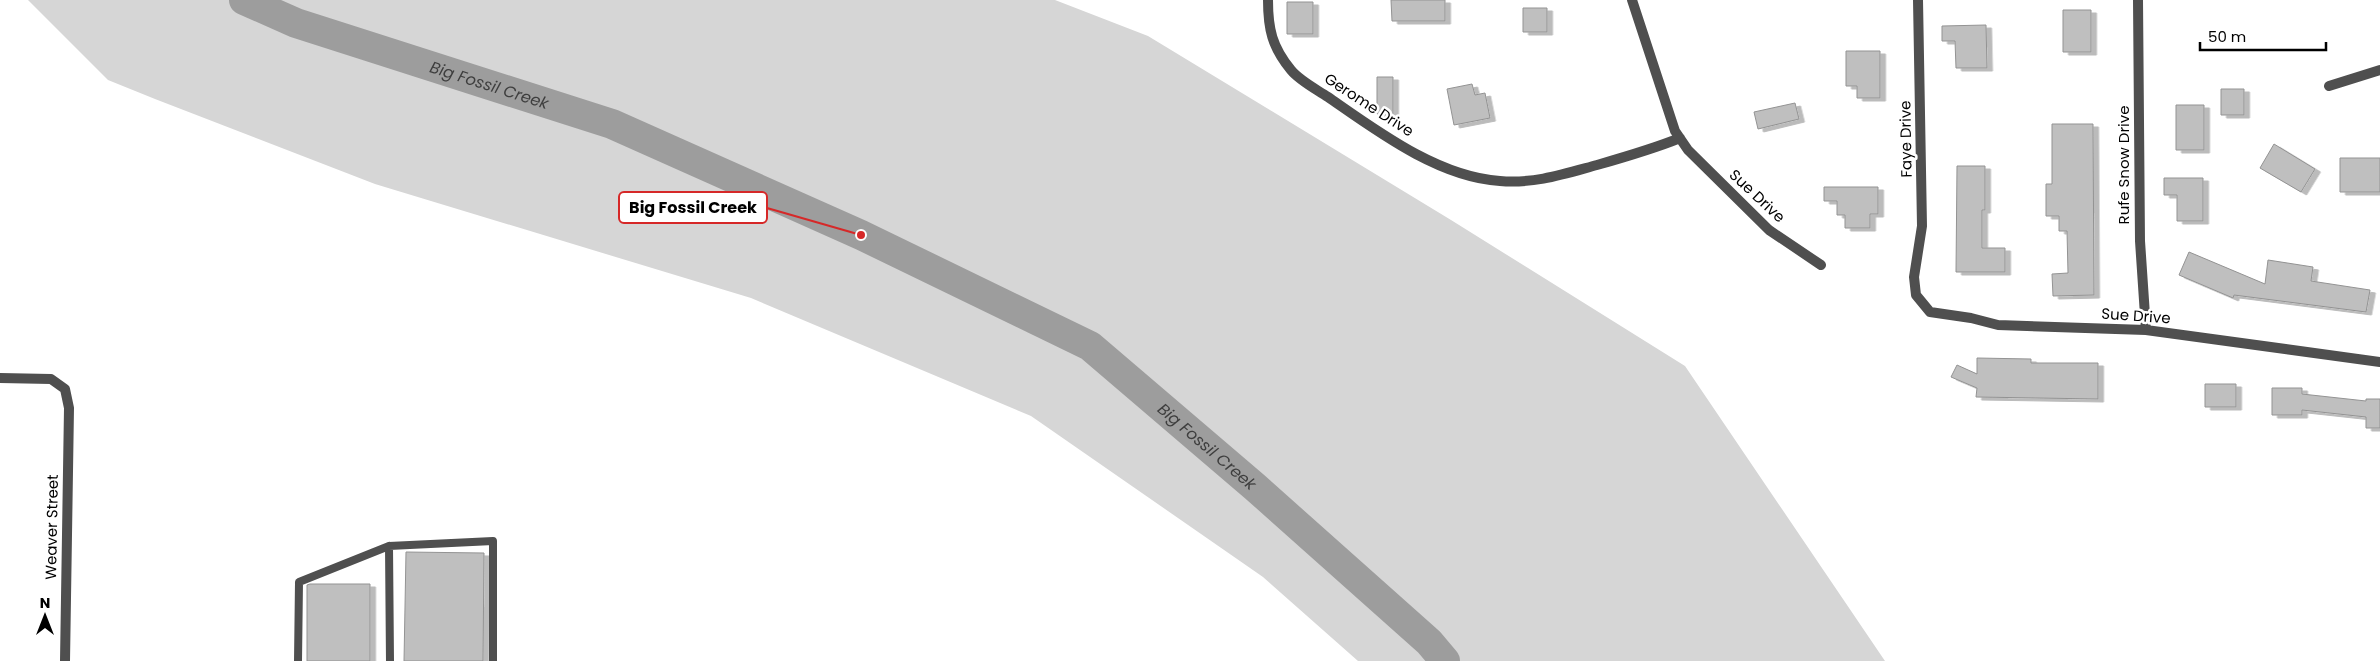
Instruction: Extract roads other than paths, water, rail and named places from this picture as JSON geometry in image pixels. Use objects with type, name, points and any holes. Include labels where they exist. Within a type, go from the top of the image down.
[{"type":"street","name":"Gerome Drive","points":[[1268,0],[1268,18],[1272,41],[1292,72],[1387,138],[1448,168],[1476,178],[1501,181],[1544,180],[1651,150],[1680,138]]},
{"type":"street","name":"Sue Drive","points":[[1632,0],[1675,131],[1688,150],[1769,230],[1821,265]]},
{"type":"street","name":"Faye Drive","points":[[1914,277],[1922,226],[1918,0]]},
{"type":"street","name":"Rufe Snow Drive","points":[[2138,0],[2140,242],[2146,330]]},
{"type":"street","points":[[2329,86],[2380,70]]},
{"type":"street","name":"Sue Drive","points":[[1914,277],[1916,295],[1930,312],[1972,318],[1998,325],[2146,330],[2380,362]]},
{"type":"street","name":"Weaver Street","points":[[0,378],[51,379],[66,388],[68,408],[65,661]]},
{"type":"lane","points":[[298,661],[299,582],[389,546],[494,541],[493,661]]},
{"type":"lane","points":[[389,546],[390,661]]},
{"type":"waterway","name":"Big Fossil Creek","points":[[244,0],[296,23],[612,124],[861,235],[1090,346],[1255,487],[1429,642],[1445,661]]},
{"type":"place","name":"Big Fossil Creek","points":[[861,235]]}]
